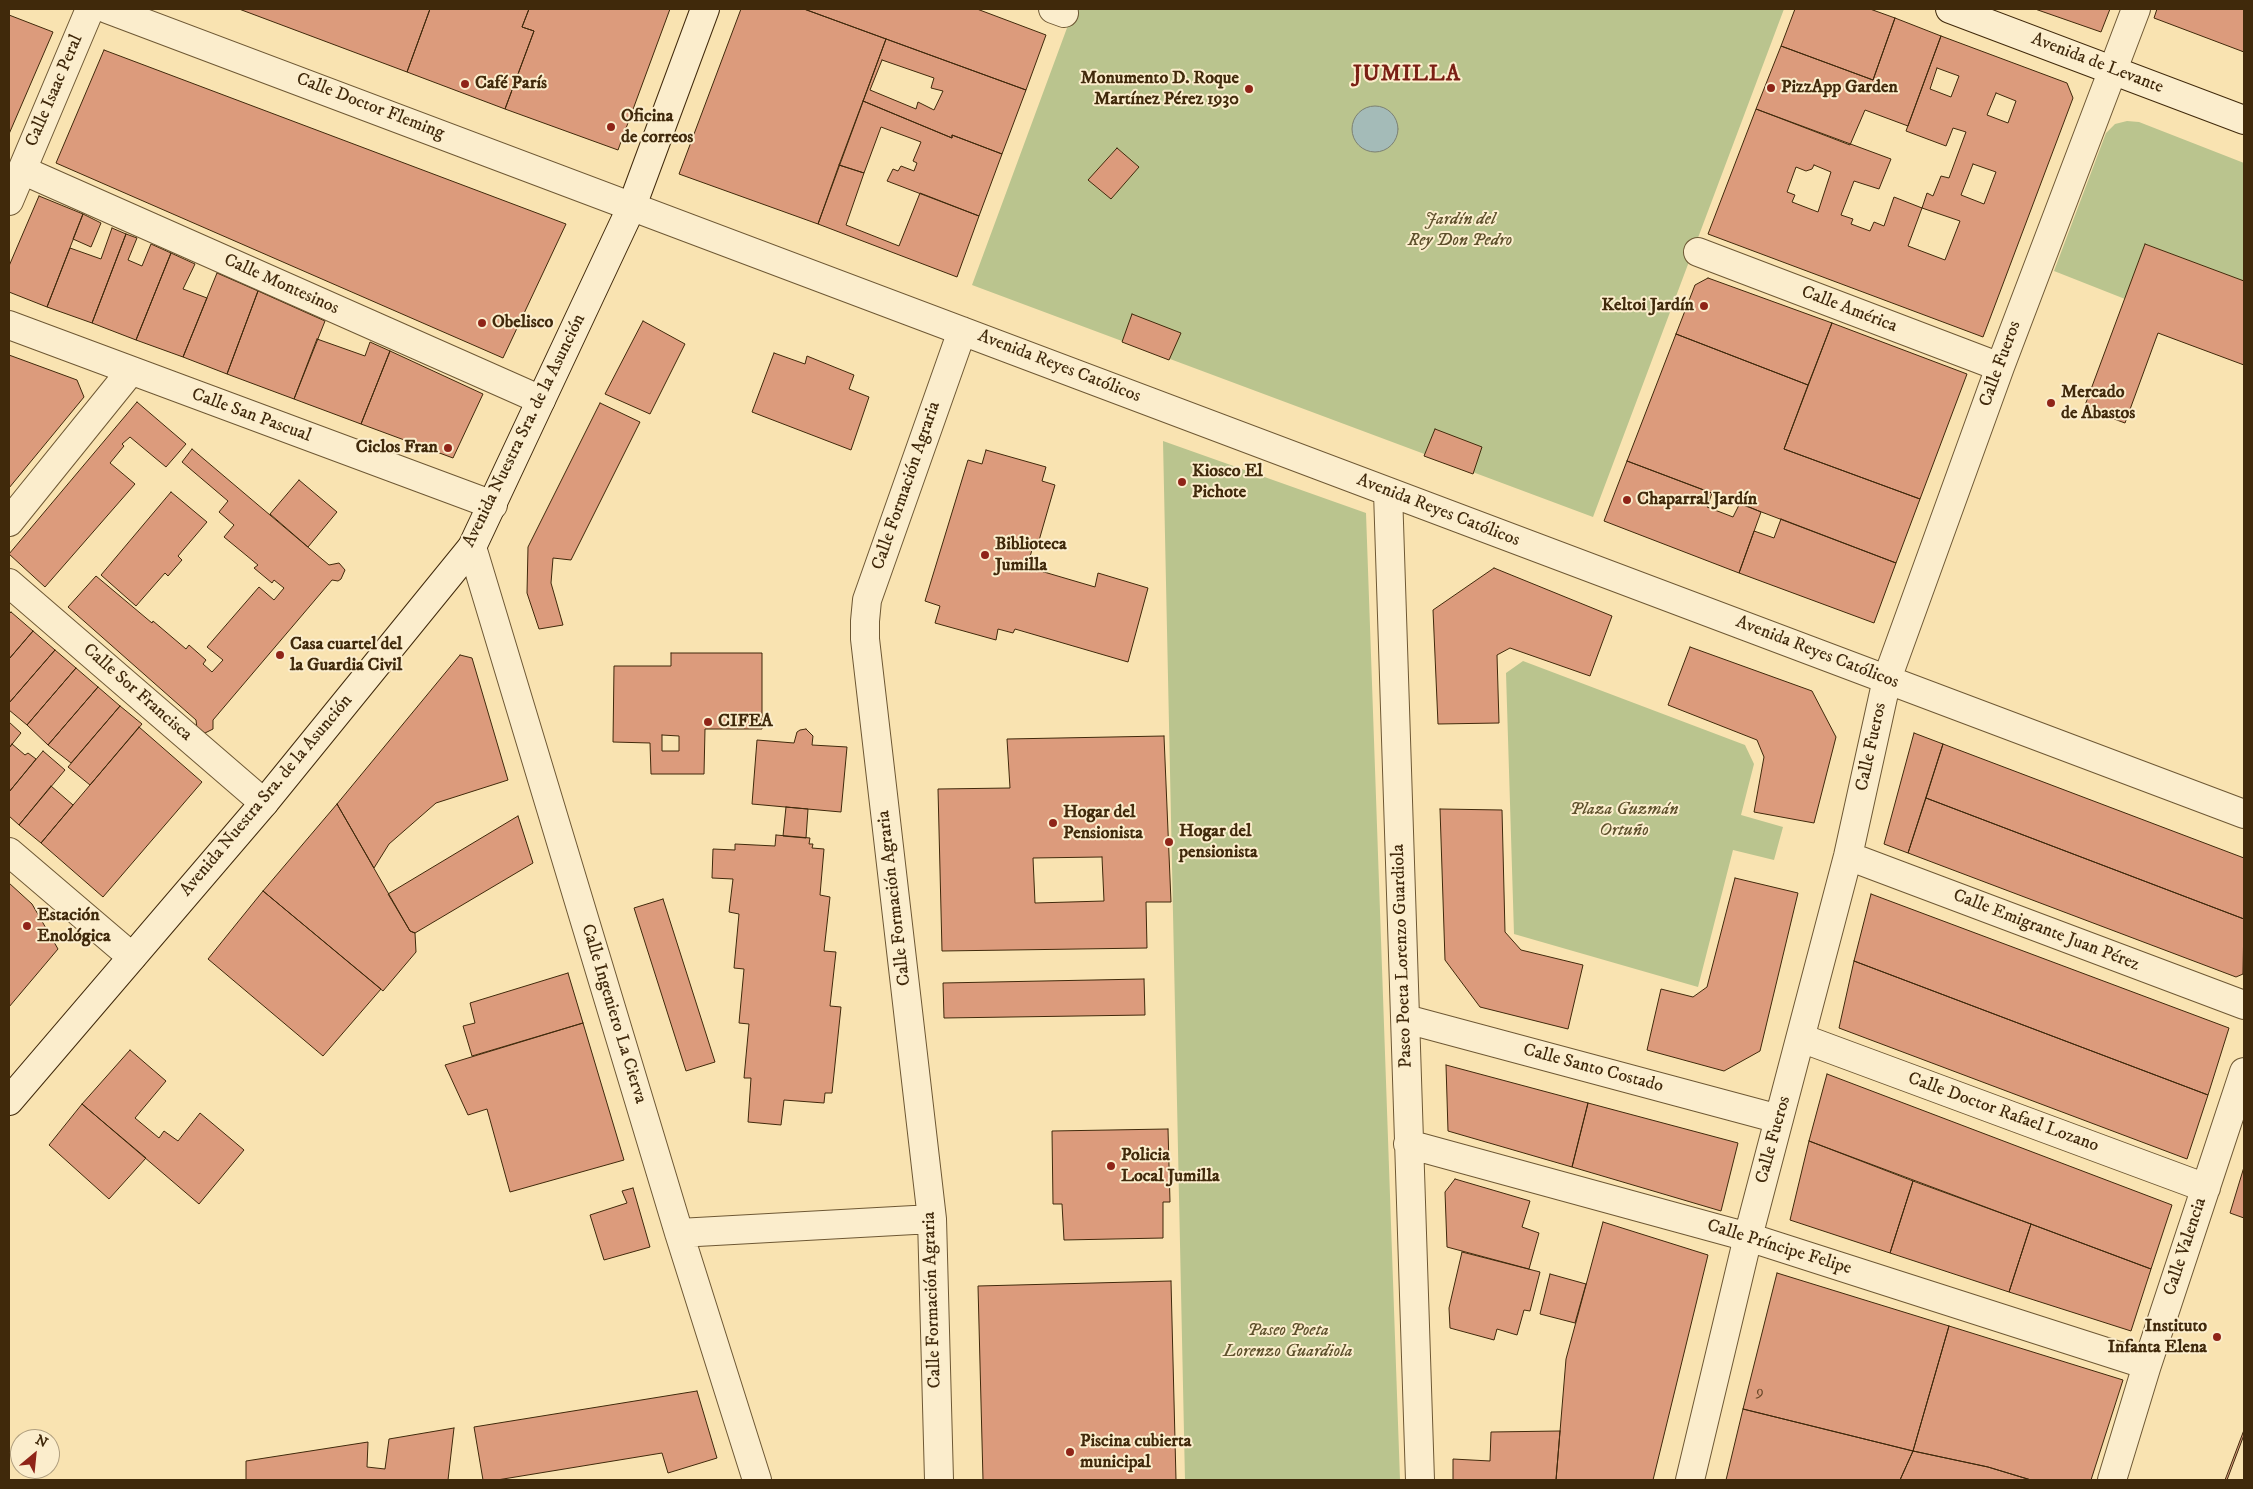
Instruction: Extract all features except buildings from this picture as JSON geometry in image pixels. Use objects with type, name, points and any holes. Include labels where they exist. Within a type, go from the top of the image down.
[{"type":"street","name":"Calle Isaac Peral","points":[[9,201],[90,9]]},
{"type":"street","name":"Calle Doctor Fleming","points":[[108,9],[632,206]]},
{"type":"street","name":"Avenida Nuestra Sra. de la Asunción","points":[[9,1101],[264,803],[472,547],[632,206],[705,9]]},
{"type":"street","name":"Avenida de Levante","points":[[1950,9],[2244,120]]},
{"type":"street","name":"Calle Fueros","points":[[1690,1480],[1748,1237],[1848,856],[1887,679],[2000,367],[2136,9]]},
{"type":"street","name":"Calle Montesinos","points":[[22,170],[541,400]]},
{"type":"street","name":"Avenida Reyes Católicos","points":[[632,206],[2244,814]]},
{"type":"street","name":"Calle América","points":[[1698,252],[2000,367]]},
{"type":"street","name":"Calle San Pascual","points":[[9,325],[130,372],[493,505]]},
{"type":"street","name":"Calle Formación Agraria","points":[[939,1480],[932,1219],[865,639],[865,621],[867,600],[962,331]]},
{"type":"street","points":[[9,522],[130,372]]},
{"type":"street","name":"Paseo Poeta Lorenzo Guardiola","points":[[1388,492],[1420,1480]]},
{"type":"street","name":"Calle Ingeniero La Cierva","points":[[472,547],[679,1233],[757,1480]]},
{"type":"street","name":"Calle Sor Francisca","points":[[9,583],[264,803]]},
{"type":"street","points":[[9,852],[132,958]]},
{"type":"street","name":"Calle Emigrante Juan Pérez","points":[[1848,856],[2244,1006]]},
{"type":"street","name":"Calle Santo Costado","points":[[1406,1019],[1779,1119]]},
{"type":"street","name":"Calle Doctor Rafael Lozano","points":[[1801,1038],[2206,1188]]},
{"type":"street","name":"Calle Valencia","points":[[2112,1480],[2147,1365],[2244,1072]]},
{"type":"street","name":"Calle Príncipe Felipe","points":[[1408,1144],[1748,1237],[2147,1365]]},
{"type":"street","points":[[679,1233],[932,1219]]},
{"type":"green space","name":"Jardín del Rey Don Pedro","points":[[1074,9],[1784,9],[1593,517],[972,285]]},
{"type":"green space","points":[[2127,121],[2139,122],[2244,163],[2244,281],[2145,244],[2125,299],[2054,271],[2106,133],[2115,124]]},
{"type":"green space","name":"Paseo Poeta Lorenzo Guardiola","points":[[1163,441],[1366,513],[1400,1480],[1185,1480]]},
{"type":"green space","name":"Plaza Guzmán Ortuño","points":[[1523,661],[1745,745],[1754,764],[1741,815],[1783,827],[1774,860],[1733,850],[1698,987],[1514,934],[1506,673]]},
{"type":"water","points":[[1371,106],[1379,106],[1388,110],[1394,116],[1398,129],[1394,142],[1388,148],[1379,152],[1371,152],[1362,148],[1356,142],[1352,133],[1352,125],[1356,116],[1362,110]]},
{"type":"place","name":"Café París","points":[[465,84]]},
{"type":"place","name":"PizzApp Garden","points":[[1771,88]]},
{"type":"place","name":"Monumento D. Roque Martínez Pérez 1930","points":[[1249,89]]},
{"type":"place","name":"Oficina de correos","points":[[611,127]]},
{"type":"place","name":"Keltoi Jardín","points":[[1704,306]]},
{"type":"place","name":"Obelisco","points":[[482,323]]},
{"type":"place","name":"Mercado de Abastos","points":[[2051,403]]},
{"type":"place","name":"Ciclos Fran","points":[[448,448]]},
{"type":"place","name":"Kiosco El Pichote","points":[[1182,482]]},
{"type":"place","name":"Chaparral Jardín","points":[[1627,500]]},
{"type":"place","name":"Biblioteca Jumilla","points":[[985,555]]},
{"type":"place","name":"Casa cuartel del la Guardia Civil","points":[[280,655]]},
{"type":"place","name":"CIFEA","points":[[708,722]]},
{"type":"place","name":"Hogar del Pensionista","points":[[1053,823]]},
{"type":"place","name":"Hogar del pensionista","points":[[1169,842]]},
{"type":"place","name":"Estación Enológica","points":[[27,926]]},
{"type":"place","name":"Policia Local Jumilla","points":[[1111,1166]]},
{"type":"place","name":"Instituto Infanta Elena","points":[[2217,1337]]},
{"type":"place","name":"Piscina cubierta municipal","points":[[1070,1452]]},
{"type":"district","name":"JUMILLA","points":[[1407,75]]}]
